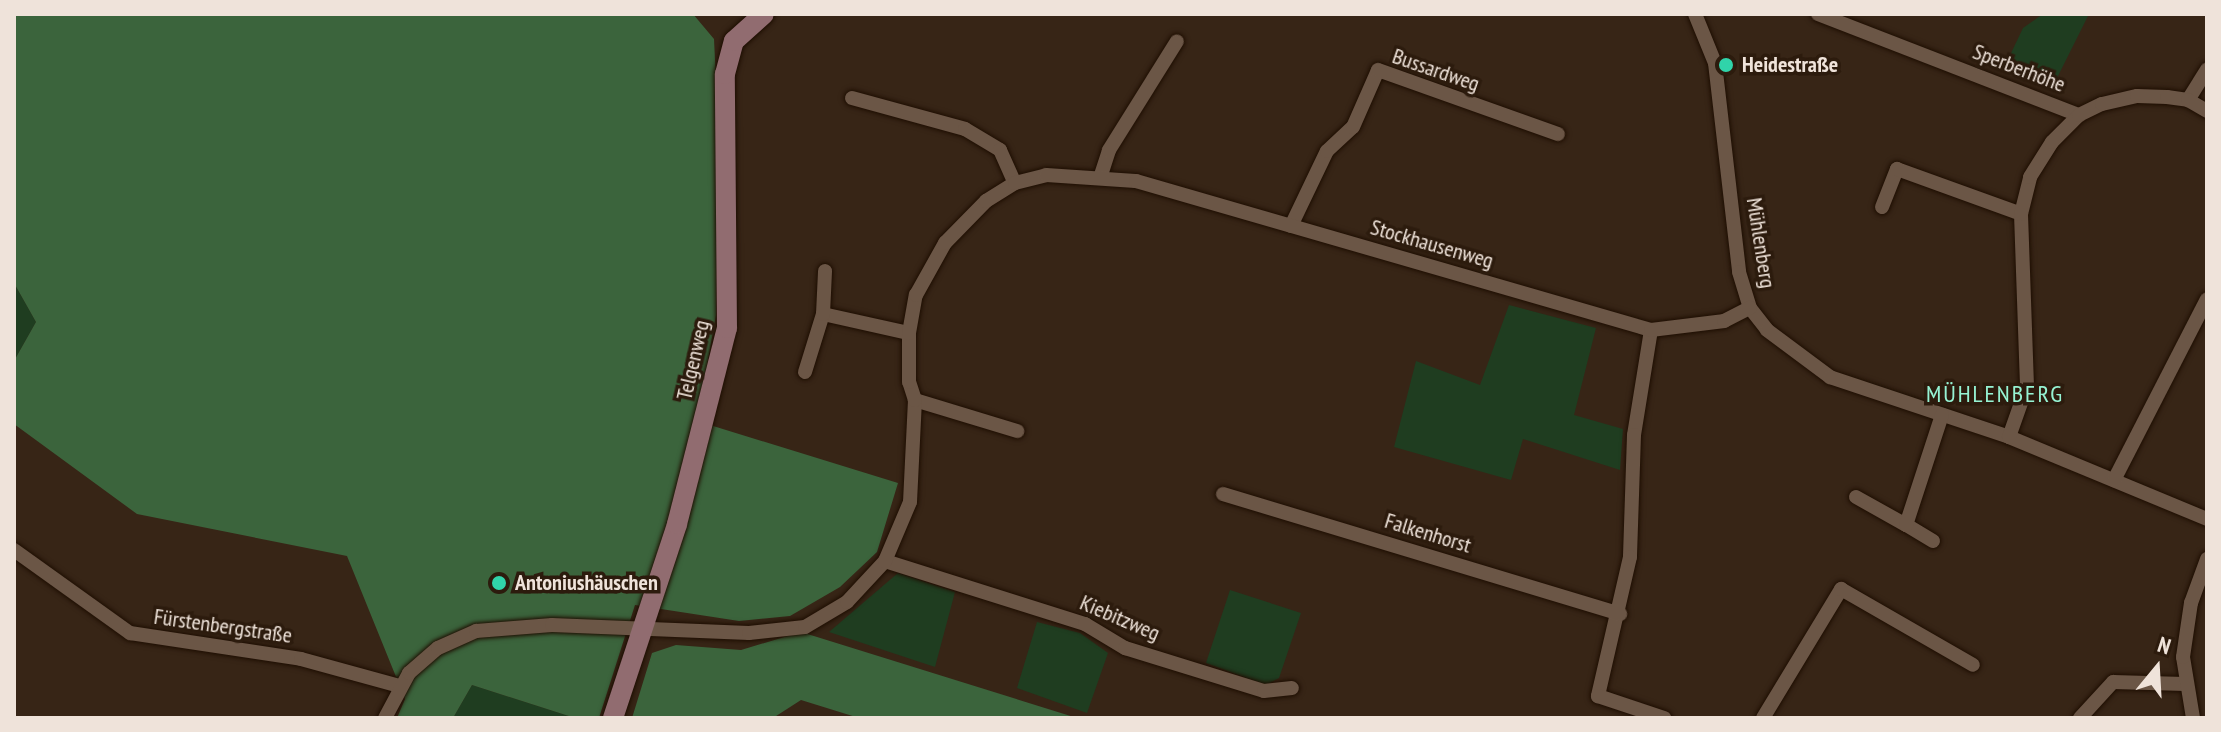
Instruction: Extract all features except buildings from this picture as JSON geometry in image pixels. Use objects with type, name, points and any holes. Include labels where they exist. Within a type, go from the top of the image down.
[{"type":"main road","name":"Telgenweg","points":[[613,718],[677,524],[727,328],[725,74],[734,41],[764,14]]},
{"type":"street","name":"Mühlenberg","points":[[1695,14],[1715,63],[1739,272],[1750,308],[1807,365],[2009,437],[2207,519]]},
{"type":"street","name":"Sperberhöhe","points":[[1818,14],[2079,115],[2137,96],[2188,100],[2207,111]]},
{"type":"street","points":[[1101,175],[1109,150],[1177,41]]},
{"type":"street","points":[[2188,100],[2207,69]]},
{"type":"street","name":"Bussardweg","points":[[1291,226],[1327,151],[1353,127],[1378,70],[1558,134]]},
{"type":"street","points":[[852,98],[965,129],[1000,150],[1015,183]]},
{"type":"street","points":[[2009,437],[2027,386],[2021,214],[2030,177],[2052,142],[2079,115]]},
{"type":"street","points":[[1882,207],[1897,169],[2021,214]]},
{"type":"street","name":"Stockhausenweg","points":[[385,718],[400,686],[438,648],[476,631],[552,625],[718,633],[805,627],[847,602],[885,561],[910,502],[915,400],[909,382],[909,333],[916,295],[945,243],[986,201],[1015,183],[1046,175],[1101,175],[1291,226],[1651,330],[1724,321],[1750,308]]},
{"type":"street","points":[[805,372],[823,314],[825,271]]},
{"type":"street","points":[[2114,480],[2207,299]]},
{"type":"street","points":[[823,314],[909,333]]},
{"type":"street","points":[[1651,330],[1634,435],[1630,557],[1620,614],[1598,696],[1664,718]]},
{"type":"street","points":[[915,400],[1017,431]]},
{"type":"street","points":[[1906,525],[1942,415]]},
{"type":"street","name":"Falkenhorst","points":[[1223,494],[1620,614]]},
{"type":"street","points":[[1856,497],[1933,541]]},
{"type":"street","name":"Fürstenbergstraße","points":[[14,550],[130,633],[301,659],[400,686]]},
{"type":"street","points":[[2193,718],[2185,684],[2191,603],[2207,559]]},
{"type":"street","name":"Kiebitzweg","points":[[885,561],[1085,624],[1139,653],[1264,691],[1292,688]]},
{"type":"street","points":[[1763,718],[1841,589],[1973,665]]},
{"type":"street","points":[[2080,718],[2113,682],[2185,684]]},
{"type":"green space","points":[[14,14],[693,14],[714,39],[719,142],[716,315],[697,421],[898,483],[877,552],[840,587],[790,616],[739,621],[635,605],[599,718],[575,718],[472,685],[453,718],[397,718],[405,699],[347,556],[137,514],[14,424],[14,361],[36,322],[14,283]]},
{"type":"green space","points":[[2043,14],[2089,14],[2051,90],[2003,70],[2023,28]]},
{"type":"green space","points":[[14,283],[36,322],[14,361]]},
{"type":"green space","points":[[1509,305],[1596,328],[1574,415],[1623,429],[1620,470],[1523,439],[1511,480],[1394,447],[1416,361],[1480,385]]},
{"type":"green space","points":[[898,573],[955,592],[935,667],[829,632]]},
{"type":"green space","points":[[1230,590],[1301,613],[1279,678],[1266,685],[1206,663]]},
{"type":"green space","points":[[1037,622],[1080,633],[1108,653],[1087,713],[1017,688]]},
{"type":"green space","points":[[801,632],[1077,718],[859,718],[801,700],[773,718],[632,718],[652,653],[676,645],[741,650]]},
{"type":"green space","points":[[472,685],[575,718],[453,718]]},
{"type":"place","name":"Heidestraße","points":[[1726,65]]},
{"type":"place","name":"Antoniushäuschen","points":[[499,583]]},
{"type":"district","name":"MÜHLENBERG","points":[[1995,394]]}]
